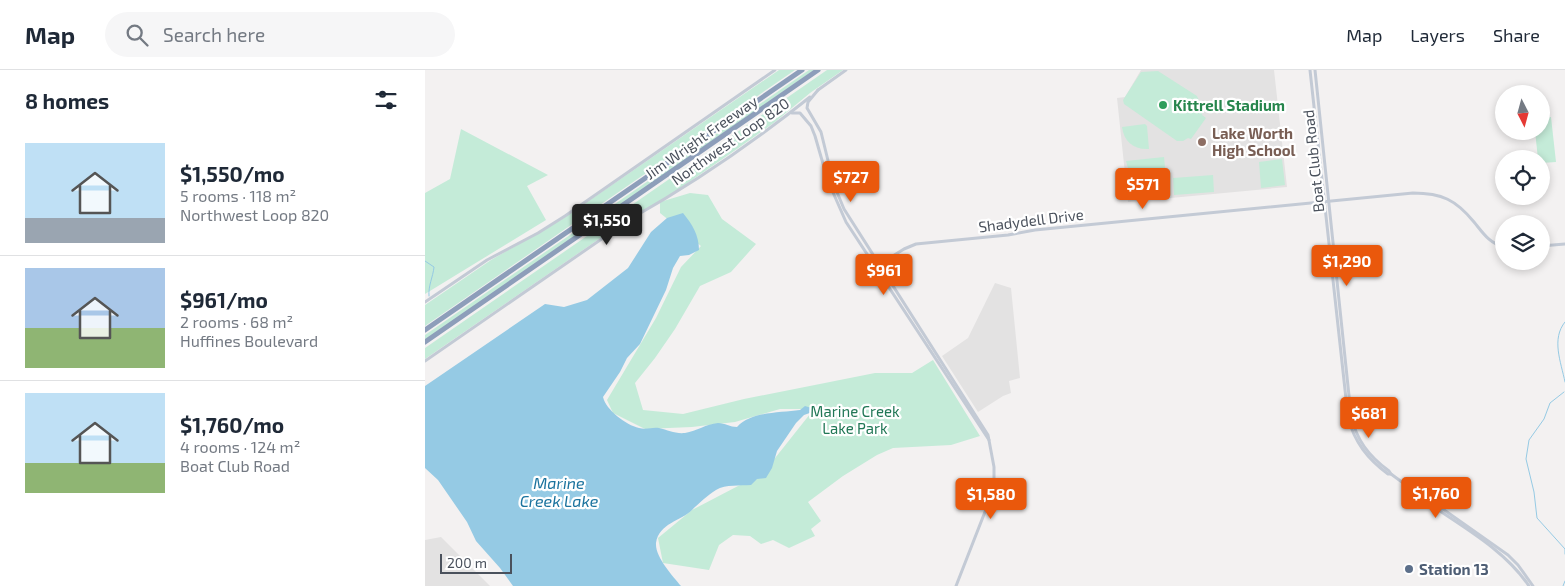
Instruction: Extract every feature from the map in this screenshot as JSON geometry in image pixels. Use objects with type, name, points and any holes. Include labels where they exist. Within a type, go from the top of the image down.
[{"type":"highway","name":"Jim Wright Freeway","points":[[425,329],[802,70]]},
{"type":"highway","name":"Jim Wright Freeway","points":[[425,342],[818,70]]},
{"type":"main road","points":[[425,302],[487,260],[538,233],[565,216],[775,70]]},
{"type":"main road","name":"Northwest Loop 820","points":[[425,361],[632,218],[668,198],[789,114],[846,70]]},
{"type":"main road","name":"Boat Club Road","points":[[1311,70],[1353,424],[1363,447],[1391,474],[1508,555],[1518,565],[1533,586]]},
{"type":"main road","name":"Boat Club Road","points":[[1315,70],[1330,250],[1350,424],[1357,442],[1368,457],[1388,474],[1391,474]]},
{"type":"main road","points":[[818,90],[810,98],[807,105],[817,124],[824,144],[842,210]]},
{"type":"main road","points":[[789,114],[800,113],[804,115],[811,126],[819,146],[828,181],[842,210],[877,266],[983,424],[988,435],[994,462],[994,485],[955,586]]},
{"type":"main road","points":[[819,146],[824,144]]},
{"type":"main road","name":"Shadydell Drive","points":[[877,266],[904,249],[916,244],[1008,235],[1035,230],[1413,193],[1439,195],[1454,202],[1463,209],[1484,235],[1495,243]]},
{"type":"main road","points":[[1550,245],[1565,244]]},
{"type":"main road","points":[[1330,250],[1336,287],[1338,289]]},
{"type":"main road","name":"Boat Club Road","points":[[1427,500],[1428,503],[1503,557],[1529,586]]},
{"type":"shaded area","name":"Lake Worth High School","points":[[1141,70],[1274,70],[1287,187],[1128,202],[1117,98],[1125,97]]},
{"type":"shaded area","points":[[995,283],[1011,288],[1020,378],[1009,381],[1011,393],[978,412],[942,356],[968,338]]},
{"type":"shaded area","points":[[441,537],[490,586],[425,586],[425,540]]},
{"type":"green space","points":[[779,70],[795,70],[425,326],[425,305],[491,260],[564,218]]},
{"type":"green space","points":[[809,70],[814,70],[425,341],[425,335]]},
{"type":"green space","points":[[827,70],[843,70],[737,149],[669,196],[628,219],[425,359],[425,348]]},
{"type":"green space","name":"Kittrell Stadium","points":[[1158,71],[1197,96],[1203,110],[1202,115],[1206,118],[1191,139],[1177,141],[1124,104],[1123,100],[1141,72]]},
{"type":"green space","points":[[1550,117],[1556,162],[1550,162],[1550,150],[1537,150],[1536,140],[1550,140]]},
{"type":"green space","points":[[1145,124],[1147,126],[1149,149],[1139,148],[1127,141],[1122,127]]},
{"type":"green space","points":[[461,129],[548,175],[527,186],[546,220],[425,294],[425,193],[450,179]]},
{"type":"green space","points":[[1164,157],[1168,196],[1140,193],[1131,179],[1126,161]]},
{"type":"green space","points":[[1282,159],[1285,185],[1261,188],[1259,162]]},
{"type":"green space","points":[[1213,175],[1214,192],[1174,195],[1173,178]]},
{"type":"green space","name":"Marine Creek Lake Park","points":[[690,193],[708,195],[722,219],[756,244],[731,272],[700,286],[675,329],[635,383],[643,410],[683,414],[744,399],[875,373],[912,373],[933,360],[980,436],[951,445],[893,448],[877,455],[843,476],[808,502],[821,521],[811,529],[815,536],[789,548],[773,540],[761,544],[750,536],[733,535],[719,545],[709,570],[663,563],[658,538],[692,510],[738,486],[760,477],[814,409],[780,409],[735,422],[692,427],[645,429],[613,413],[607,400],[656,318],[681,267],[701,246],[660,213],[660,202]]},
{"type":"water","name":"Marine Creek Lake","points":[[683,213],[698,239],[699,250],[689,255],[680,256],[673,268],[666,290],[640,344],[627,358],[603,397],[608,407],[617,416],[639,428],[659,428],[681,433],[718,423],[737,427],[758,415],[800,410],[805,406],[818,410],[804,415],[796,423],[777,451],[772,468],[766,478],[757,479],[751,485],[729,486],[716,490],[687,514],[661,531],[656,543],[658,554],[681,586],[513,586],[476,541],[467,522],[438,480],[425,468],[425,386],[545,304],[564,307],[587,300],[628,268],[651,232],[667,218]]},
{"type":"waterway","points":[[425,261],[434,267],[429,296]]},
{"type":"waterway","points":[[1565,322],[1561,329],[1558,343],[1565,382]]},
{"type":"waterway","points":[[1564,392],[1550,403],[1544,419],[1529,440],[1526,459],[1534,492],[1537,518],[1565,549],[1565,554]]},
{"type":"waterway","points":[[1563,586],[1565,581]]},
{"type":"place","name":"Kittrell Stadium","points":[[1163,105]]},
{"type":"place","name":"Lake Worth High School","points":[[1202,142]]},
{"type":"place","name":"Station 13","points":[[1409,569]]}]
